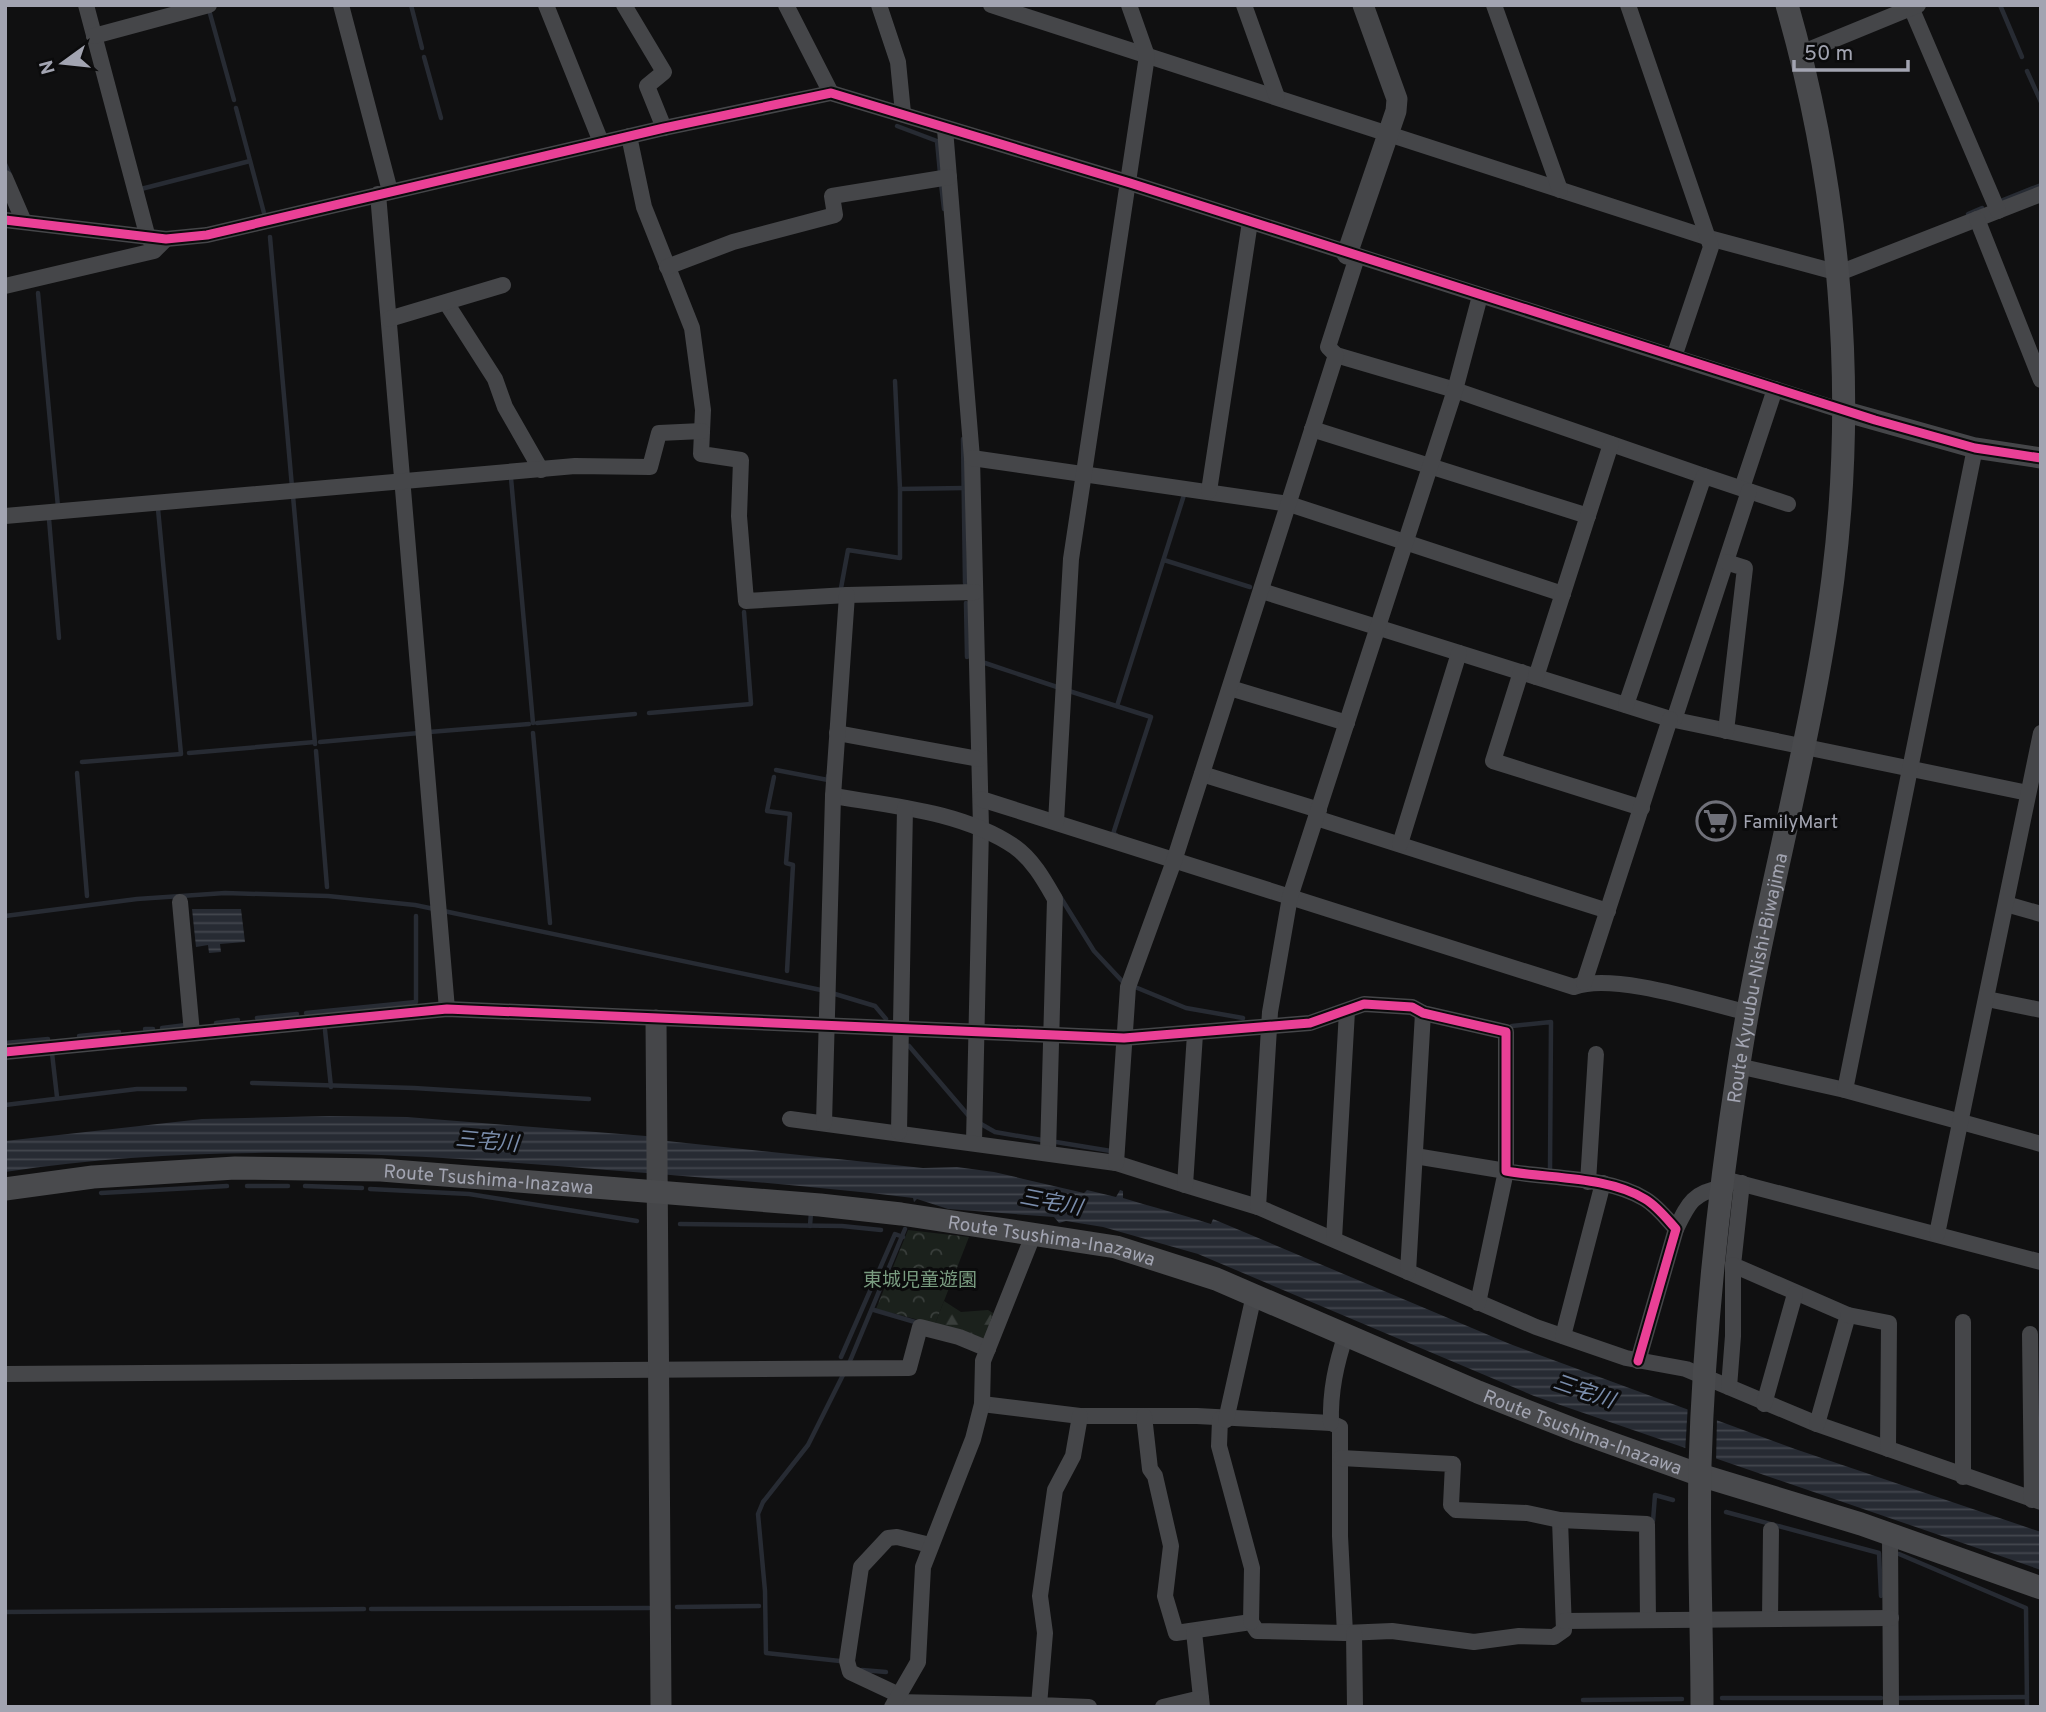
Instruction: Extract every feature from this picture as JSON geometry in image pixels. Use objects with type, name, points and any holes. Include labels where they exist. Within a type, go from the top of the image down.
[{"type":"main road","name":"Route Kyuubu-Nishi-Biwajima","points":[[1702,1707],[1700,1468],[1705,1365],[1729,1183],[1738,1066],[1803,748],[1832,582],[1842,490],[1839,273],[1820,148],[1801,53],[1787,5]]},
{"type":"main road","name":"Route Tsushima-Inazawa","points":[[5,1189],[93,1177],[235,1168],[381,1170],[657,1189],[820,1205],[1034,1233],[1116,1247],[1163,1260],[1254,1295],[1478,1392],[2041,1588]]},
{"type":"street","points":[[86,5],[148,238]]},
{"type":"street","points":[[94,36],[209,5]]},
{"type":"street","points":[[341,5],[384,193],[389,319],[447,1009]]},
{"type":"street","points":[[546,5],[601,142]]},
{"type":"street","points":[[624,5],[664,72],[647,86],[664,128]]},
{"type":"street","points":[[786,5],[831,93]]},
{"type":"street","points":[[879,5],[898,62],[903,113]]},
{"type":"street","points":[[1056,822],[1072,559],[1147,56],[1129,5]]},
{"type":"street","points":[[1244,5],[1277,97]]},
{"type":"street","points":[[1363,5],[1397,99],[1328,347],[1336,355],[1455,390],[1788,504]]},
{"type":"street","points":[[1494,5],[1560,190]]},
{"type":"street","points":[[1628,5],[1711,247],[1674,357]]},
{"type":"street","points":[[997,6],[1709,238],[1839,273],[2041,194]]},
{"type":"street","points":[[1801,53],[1914,6],[1998,211]]},
{"type":"street","points":[[5,220],[148,238],[207,235],[601,142],[831,93],[1130,183],[1843,411],[1975,448],[2041,458]]},
{"type":"street","points":[[945,128],[972,458],[981,799],[974,1142]]},
{"type":"street","points":[[629,136],[644,207],[692,328],[704,410],[701,454],[741,460],[739,516],[746,601],[975,592]]},
{"type":"street","points":[[667,267],[733,242],[835,215],[832,196],[949,177]]},
{"type":"street","points":[[5,178],[24,222]]},
{"type":"street","points":[[1977,219],[2041,380]]},
{"type":"street","points":[[1209,491],[1250,222]]},
{"type":"street","points":[[5,286],[154,251],[166,239]]},
{"type":"street","points":[[389,319],[447,304],[503,285]]},
{"type":"street","points":[[1258,1207],[1269,1026],[1290,897],[1455,390],[1480,296]]},
{"type":"street","points":[[447,304],[495,379],[505,407],[541,470]]},
{"type":"street","points":[[1116,1163],[1128,987],[1174,862],[1336,355]]},
{"type":"street","points":[[1584,984],[1726,562],[1775,389]]},
{"type":"street","points":[[1312,429],[1588,516]]},
{"type":"street","points":[[5,516],[575,466],[650,467],[659,433],[702,431]]},
{"type":"street","points":[[1611,444],[1563,594],[1493,761],[1642,808]]},
{"type":"street","points":[[1846,1090],[1975,448]]},
{"type":"street","points":[[972,458],[1289,504],[1563,594]]},
{"type":"street","points":[[1626,705],[1704,477]]},
{"type":"street","points":[[1726,562],[1745,568],[1726,731]]},
{"type":"street","points":[[1262,591],[1672,719],[2028,793]]},
{"type":"street","points":[[824,1123],[833,796],[847,595]]},
{"type":"street","points":[[1399,844],[1459,653]]},
{"type":"street","points":[[1230,688],[1347,723]]},
{"type":"street","points":[[837,733],[979,759]]},
{"type":"street","points":[[1937,1234],[2028,793],[2037,770],[2041,733]]},
{"type":"street","points":[[1202,774],[1399,844],[1608,912]]},
{"type":"street","points":[[833,796],[905,808],[981,828],[1017,848],[1038,870],[1055,899],[1054,1035],[1048,1152]]},
{"type":"street","points":[[981,799],[1574,987],[1584,984],[1633,986],[1749,1013]]},
{"type":"street","points":[[899,1132],[905,808]]},
{"type":"street","points":[[180,902],[192,1033]]},
{"type":"street","points":[[2006,904],[2041,914]]},
{"type":"street","points":[[1987,999],[2041,1010]]},
{"type":"street","points":[[5,1052],[447,1009],[656,1020],[827,1023],[1124,1038],[1310,1023],[1364,1004],[1412,1007],[1423,1013],[1506,1032],[1506,1171],[1478,1303]]},
{"type":"street","points":[[1334,1239],[1347,1011]]},
{"type":"street","points":[[1408,1272],[1423,1013]]},
{"type":"street","points":[[656,1020],[661,1707]]},
{"type":"street","points":[[1185,1185],[1195,1034]]},
{"type":"street","points":[[1563,1336],[1595,1183],[1596,1054]]},
{"type":"street","points":[[1738,1066],[1846,1090],[2041,1144]]},
{"type":"street","points":[[790,1119],[1116,1163],[1258,1207],[1478,1303],[1563,1336],[1638,1361],[1686,1369],[1817,1424],[2037,1501],[2030,1335]]},
{"type":"street","points":[[1415,1156],[1595,1183],[1647,1200],[1676,1229]]},
{"type":"street","points":[[1729,1183],[1733,1265],[1733,1336],[1729,1387]]},
{"type":"street","points":[[1638,1361],[1676,1229],[1696,1196],[1729,1183],[2041,1262]]},
{"type":"street","points":[[895,1701],[918,1662],[920,1590],[930,1545],[973,1438],[982,1404],[983,1361],[1034,1233]]},
{"type":"street","points":[[1733,1265],[1848,1315],[1889,1323],[1888,1449]]},
{"type":"street","points":[[1764,1404],[1795,1294]]},
{"type":"street","points":[[1254,1295],[1223,1419],[1219,1446],[1252,1568],[1251,1622],[1257,1631],[1392,1631],[1474,1642],[1519,1636],[1554,1637],[1564,1630],[1560,1520]]},
{"type":"street","points":[[1817,1424],[1848,1315]]},
{"type":"street","points":[[1963,1322],[1963,1477]]},
{"type":"street","points":[[5,1374],[909,1368],[919,1327],[959,1337],[988,1349]]},
{"type":"street","points":[[1331,1423],[1330,1398],[1335,1366],[1346,1334]]},
{"type":"street","points":[[982,1404],[1080,1416],[1331,1423],[1340,1427],[1340,1536],[1355,1707]]},
{"type":"street","points":[[1039,1705],[1045,1633],[1041,1596],[1053,1504],[1055,1490],[1073,1456],[1080,1416]]},
{"type":"street","points":[[1144,1416],[1150,1469],[1155,1476],[1171,1546],[1166,1596],[1176,1633],[1251,1622]]},
{"type":"street","points":[[1341,1458],[1453,1464],[1451,1505],[1456,1510],[1527,1513],[1560,1520],[1647,1524],[1648,1620]]},
{"type":"street","points":[[1770,1619],[1771,1530]]},
{"type":"street","points":[[1890,1536],[1891,1707]]},
{"type":"street","points":[[930,1545],[897,1537],[888,1538],[861,1567],[847,1661],[850,1672],[895,1701],[1089,1707]]},
{"type":"street","points":[[1564,1621],[1891,1618]]},
{"type":"street","points":[[1163,1707],[1202,1703],[1194,1632]]},
{"type":"green space","name":"東城児童遊園","points":[[908,1230],[969,1237],[935,1324],[876,1309]]},
{"type":"green space","points":[[944,1301],[961,1312],[988,1310],[993,1313],[985,1339],[935,1324]]},
{"type":"water","points":[[192,909],[241,909],[245,942],[220,944],[221,952],[209,953],[208,945],[196,947]]},
{"type":"water","name":"三宅川","points":[[407,1117],[646,1136],[667,1141],[923,1168],[957,1167],[1116,1197],[1120,1190],[1123,1191],[1123,1198],[1211,1224],[1213,1219],[1510,1344],[1795,1449],[2041,1532],[2041,1570],[1534,1396],[1198,1254],[1103,1227],[1066,1221],[1059,1223],[1054,1217],[948,1209],[917,1199],[914,1202],[913,1198],[799,1186],[531,1164],[381,1155],[231,1153],[156,1156],[5,1172],[5,1141],[202,1119]]},
{"type":"pier","points":[[1688,1404],[1717,1416],[1716,1463],[1685,1453]]},
{"type":"waterway","points":[[411,5],[422,48]]},
{"type":"waterway","points":[[2000,5],[2022,57]]},
{"type":"waterway","points":[[209,10],[234,100]]},
{"type":"waterway","points":[[424,57],[441,118]]},
{"type":"waterway","points":[[2027,71],[2041,102]]},
{"type":"waterway","points":[[236,108],[264,213]]},
{"type":"waterway","points":[[897,126],[937,141],[940,173]]},
{"type":"waterway","points":[[141,189],[250,161]]},
{"type":"waterway","points":[[5,164],[10,175]]},
{"type":"waterway","points":[[941,184],[944,209]]},
{"type":"waterway","points":[[2003,200],[2041,185]]},
{"type":"waterway","points":[[1968,214],[1982,208]]},
{"type":"waterway","points":[[270,237],[292,487]]},
{"type":"waterway","points":[[38,293],[58,507]]},
{"type":"waterway","points":[[895,381],[900,489]]},
{"type":"waterway","points":[[963,439],[965,583]]},
{"type":"waterway","points":[[511,478],[533,723]]},
{"type":"waterway","points":[[841,588],[848,550],[900,558],[900,489],[964,488]]},
{"type":"waterway","points":[[1117,706],[1184,495]]},
{"type":"waterway","points":[[293,496],[315,744]]},
{"type":"waterway","points":[[82,762],[181,754],[158,509]]},
{"type":"waterway","points":[[49,519],[59,638]]},
{"type":"waterway","points":[[1164,560],[1250,587]]},
{"type":"waterway","points":[[966,603],[967,657]]},
{"type":"waterway","points":[[649,713],[751,704],[744,612]]},
{"type":"waterway","points":[[985,663],[1057,687]]},
{"type":"waterway","points":[[1069,691],[1151,717],[1113,834],[1116,835]]},
{"type":"waterway","points":[[537,723],[635,714]]},
{"type":"waterway","points":[[429,732],[529,724]]},
{"type":"waterway","points":[[320,742],[419,733]]},
{"type":"waterway","points":[[533,733],[550,923]]},
{"type":"waterway","points":[[189,753],[315,742]]},
{"type":"waterway","points":[[316,751],[327,887]]},
{"type":"waterway","points":[[776,770],[828,780],[828,776]]},
{"type":"waterway","points":[[77,773],[87,896]]},
{"type":"waterway","points":[[774,777],[767,811],[790,814],[786,863],[793,865],[787,971]]},
{"type":"waterway","points":[[5,916],[137,899],[225,893],[328,896],[415,905],[821,990]]},
{"type":"waterway","points":[[1061,898],[1094,951],[1123,982]]},
{"type":"waterway","points":[[306,1013],[416,1002],[416,916]]},
{"type":"waterway","points":[[1135,987],[1186,1008],[1243,1018]]},
{"type":"waterway","points":[[835,994],[875,1006],[886,1019]]},
{"type":"waterway","points":[[257,1018],[297,1014]]},
{"type":"waterway","points":[[216,1023],[238,1020]]},
{"type":"waterway","points":[[1512,1026],[1551,1022],[1550,1171]]},
{"type":"waterway","points":[[162,1028],[186,1025]]},
{"type":"waterway","points":[[145,1029],[153,1029]]},
{"type":"waterway","points":[[325,1030],[331,1087]]},
{"type":"waterway","points":[[79,1036],[119,1032]]},
{"type":"waterway","points":[[5,1043],[48,1039]]},
{"type":"waterway","points":[[909,1046],[968,1115]]},
{"type":"waterway","points":[[52,1053],[57,1097]]},
{"type":"waterway","points":[[252,1083],[414,1088],[589,1099]]},
{"type":"waterway","points":[[5,1105],[137,1089],[185,1089]]},
{"type":"waterway","points":[[981,1124],[995,1132],[1042,1140]]},
{"type":"waterway","points":[[1056,1142],[1111,1151]]},
{"type":"waterway","points":[[101,1193],[227,1186]]},
{"type":"waterway","points":[[247,1186],[288,1186]]},
{"type":"waterway","points":[[305,1186],[362,1188]]},
{"type":"waterway","points":[[370,1189],[469,1194],[637,1221]]},
{"type":"waterway","points":[[810,1226],[811,1212]]},
{"type":"waterway","points":[[680,1224],[842,1226],[881,1230]]},
{"type":"waterway","points":[[850,1361],[905,1229]]},
{"type":"waterway","points":[[841,1357],[895,1234],[903,1237]]},
{"type":"waterway","points":[[874,1310],[915,1322]]},
{"type":"waterway","points":[[840,1661],[766,1653],[765,1591],[758,1514],[763,1502],[808,1445],[844,1373]]},
{"type":"waterway","points":[[1653,1521],[1655,1495],[1673,1500]]},
{"type":"waterway","points":[[1726,1512],[1879,1553],[1881,1596]]},
{"type":"waterway","points":[[1899,1554],[2026,1608],[2027,1707]]},
{"type":"waterway","points":[[677,1607],[759,1606]]},
{"type":"waterway","points":[[371,1609],[649,1608]]},
{"type":"waterway","points":[[5,1612],[364,1609]]},
{"type":"waterway","points":[[862,1670],[886,1672]]},
{"type":"waterway","points":[[1898,1698],[2027,1697]]},
{"type":"waterway","points":[[1722,1698],[1881,1698]]},
{"type":"waterway","points":[[1583,1700],[1682,1699]]},
{"type":"cycle path","points":[[5,220],[166,239],[207,235],[664,128],[831,93],[1130,183],[1875,420],[1975,448],[2041,458]]},
{"type":"cycle path","points":[[5,1052],[447,1009],[1124,1038],[1310,1023],[1364,1004],[1412,1007],[1423,1013],[1506,1032],[1506,1171],[1613,1186],[1654,1205],[1676,1229],[1638,1361]]},
{"type":"place","name":"FamilyMart","points":[[1716,821]]}]
